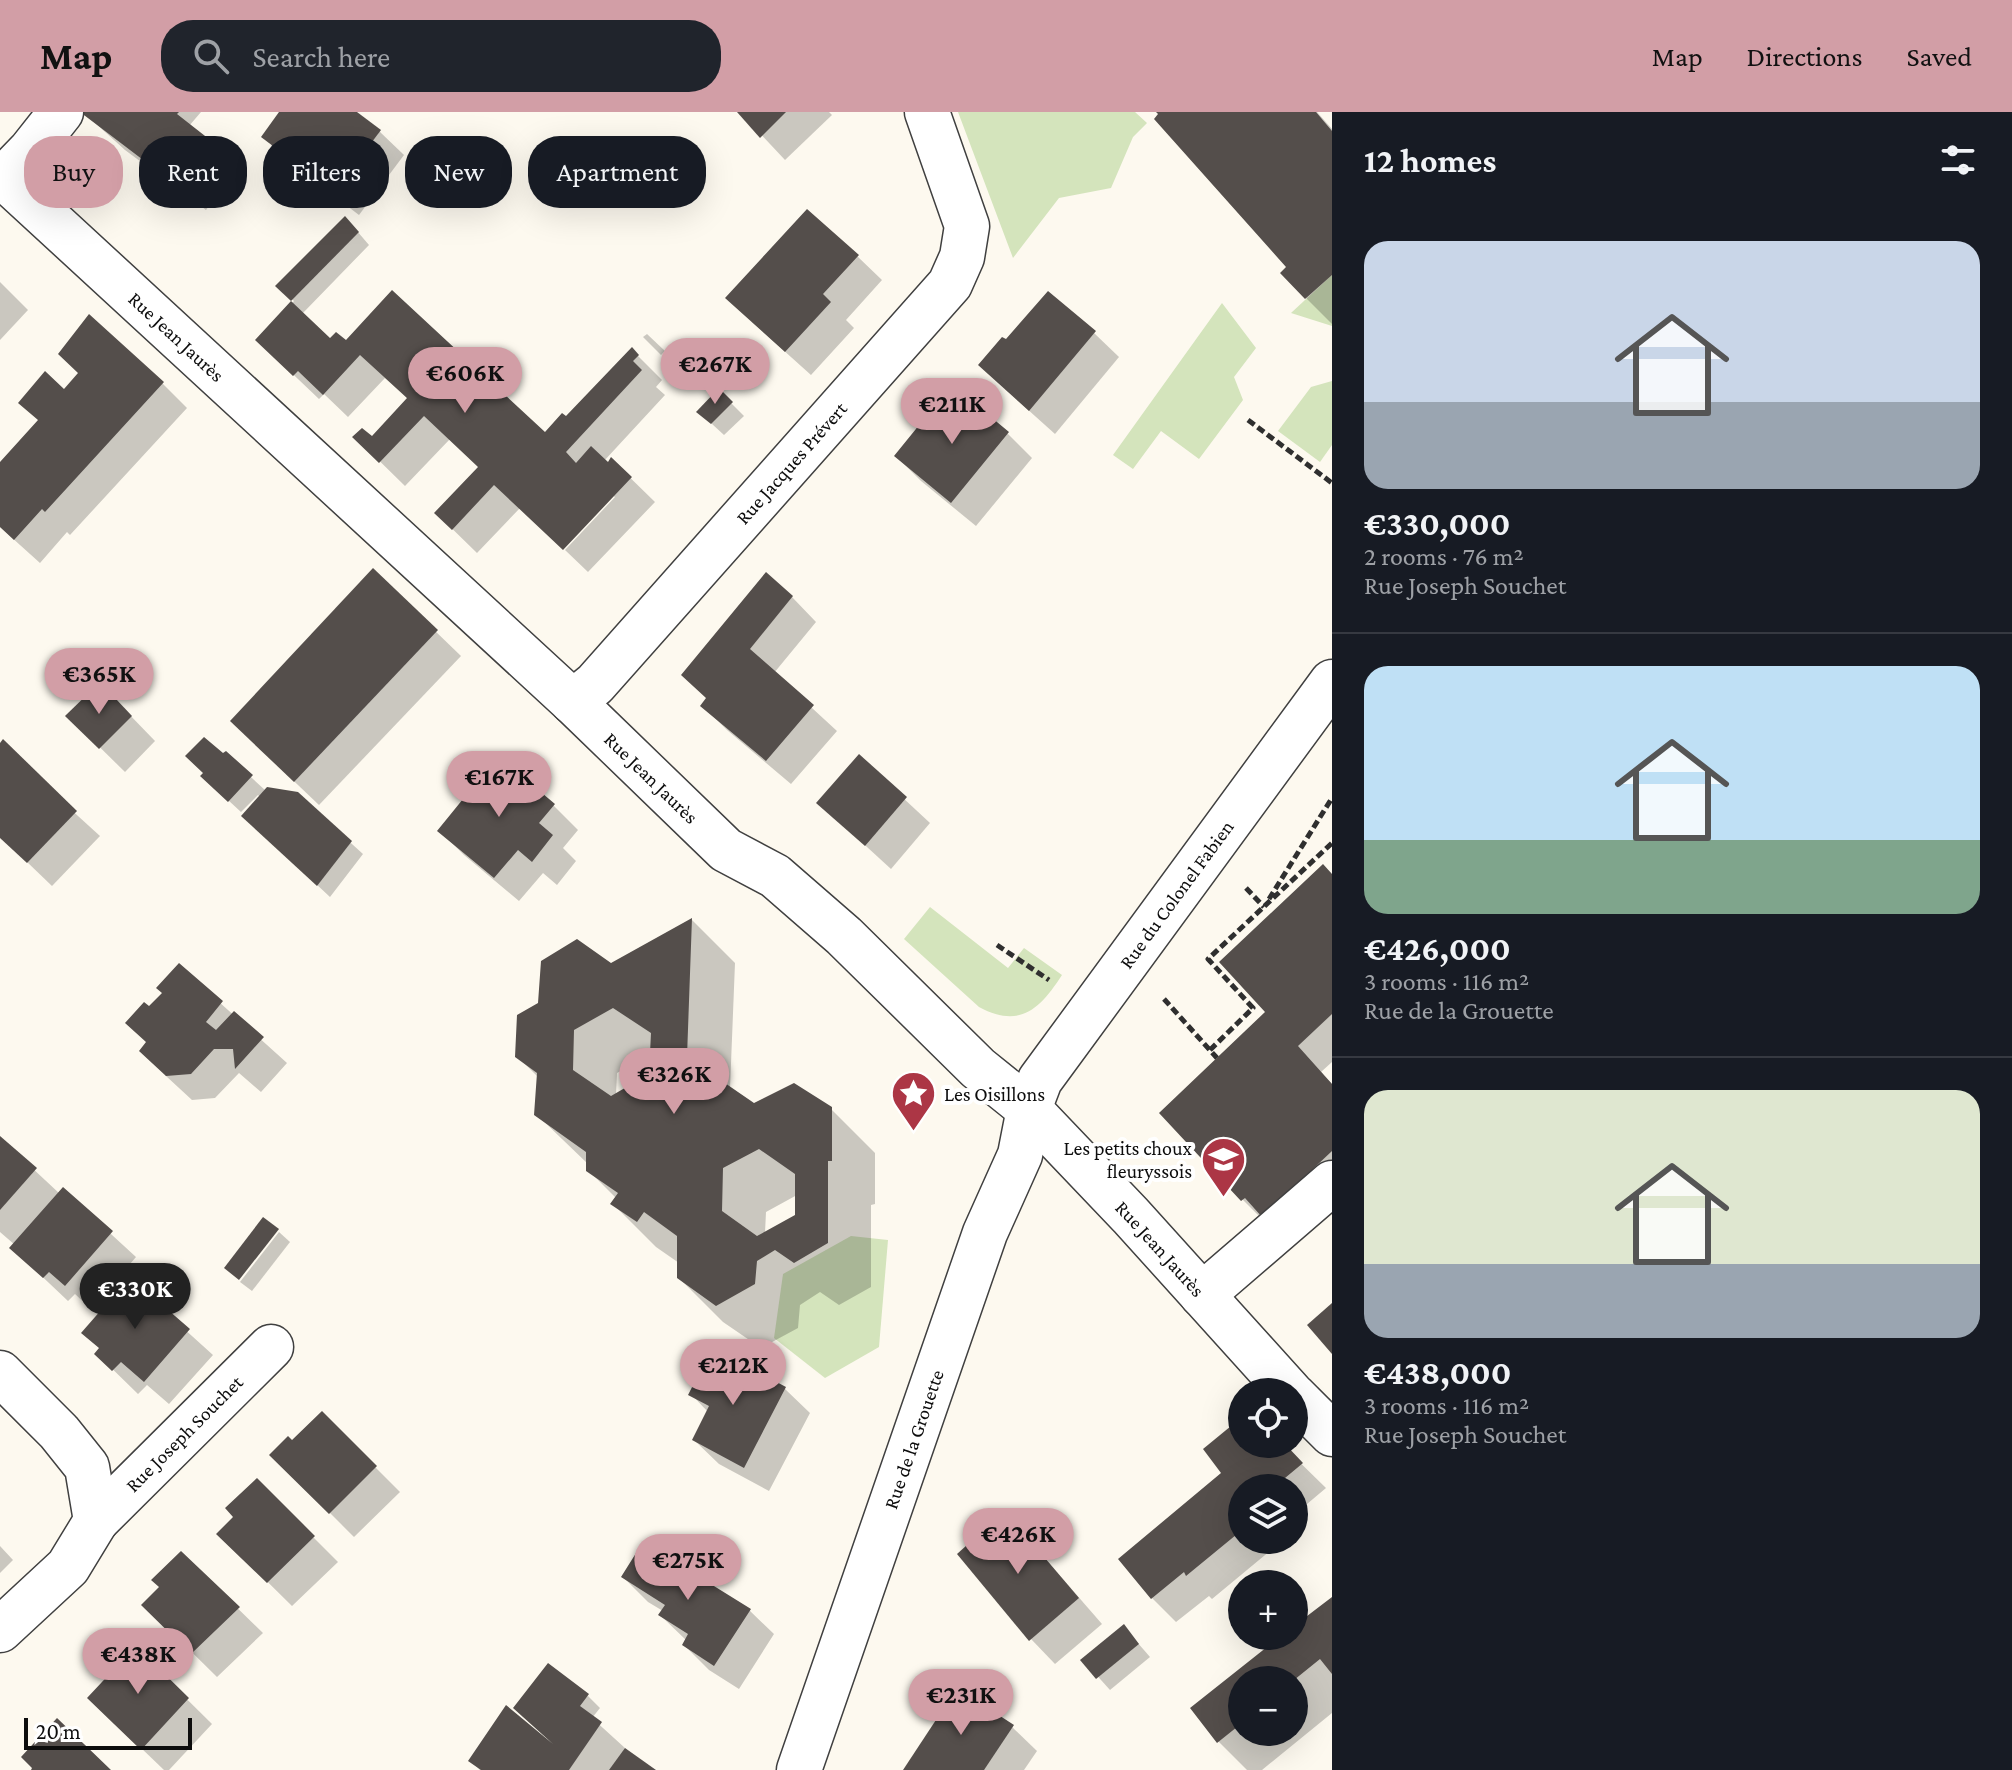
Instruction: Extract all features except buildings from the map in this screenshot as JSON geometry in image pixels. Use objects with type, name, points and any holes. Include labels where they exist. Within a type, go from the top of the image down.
[{"type":"street","points":[[2,176],[31,150],[61,112]]},
{"type":"street","name":"Rue Jacques Prévert","points":[[573,702],[595,684],[950,284],[962,257],[967,226],[927,112]]},
{"type":"street","name":"Rue Jean Jaurès","points":[[2,176],[573,702],[726,850],[775,876],[844,936],[978,1068],[1029,1109],[1277,1378]]},
{"type":"street","name":"Rue du Colonel Fabien","points":[[1029,1109],[1040,1080],[1332,682]]},
{"type":"street","name":"Rue de la Grouette","points":[[799,1770],[985,1233],[1020,1155],[1029,1109]]},
{"type":"street","points":[[1202,1295],[1332,1183]]},
{"type":"street","name":"Rue Joseph Souchet","points":[[0,1630],[68,1567],[96,1521],[271,1347]]},
{"type":"street","points":[[0,1373],[59,1432],[87,1467],[96,1521]]},
{"type":"street","name":"Rue Jean Jaurès","points":[[1308,1410],[1332,1434]]},
{"type":"path","points":[[1248,420],[1332,483]]},
{"type":"path","points":[[1264,907],[1332,798]]},
{"type":"path","points":[[1210,1050],[1253,1008],[1208,959],[1332,843]]},
{"type":"path","points":[[1241,884],[1264,907]]},
{"type":"path","points":[[997,945],[1051,982]]},
{"type":"path","points":[[1128,960],[1217,1058]]},
{"type":"green space","points":[[958,112],[1135,112],[1147,123],[1133,137],[1111,188],[1059,198],[1013,258]]},
{"type":"green space","points":[[1332,275],[1332,326],[1291,313]]},
{"type":"green space","points":[[1222,303],[1256,348],[1234,377],[1243,400],[1199,459],[1161,431],[1133,469],[1113,455]]},
{"type":"green space","points":[[1332,381],[1332,445],[1320,462],[1278,431],[1311,387]]},
{"type":"green space","points":[[930,907],[1008,968],[1024,948],[1062,975],[1046,997],[1028,1012],[1006,1016],[979,1007],[904,939]]},
{"type":"green space","points":[[851,1236],[888,1240],[879,1347],[825,1378],[774,1338],[783,1274]]},
{"type":"place","name":"Les Oisillons","points":[[913,1133]]},
{"type":"place","name":"Les petits choux fleuryssois","points":[[1223,1199]]}]
